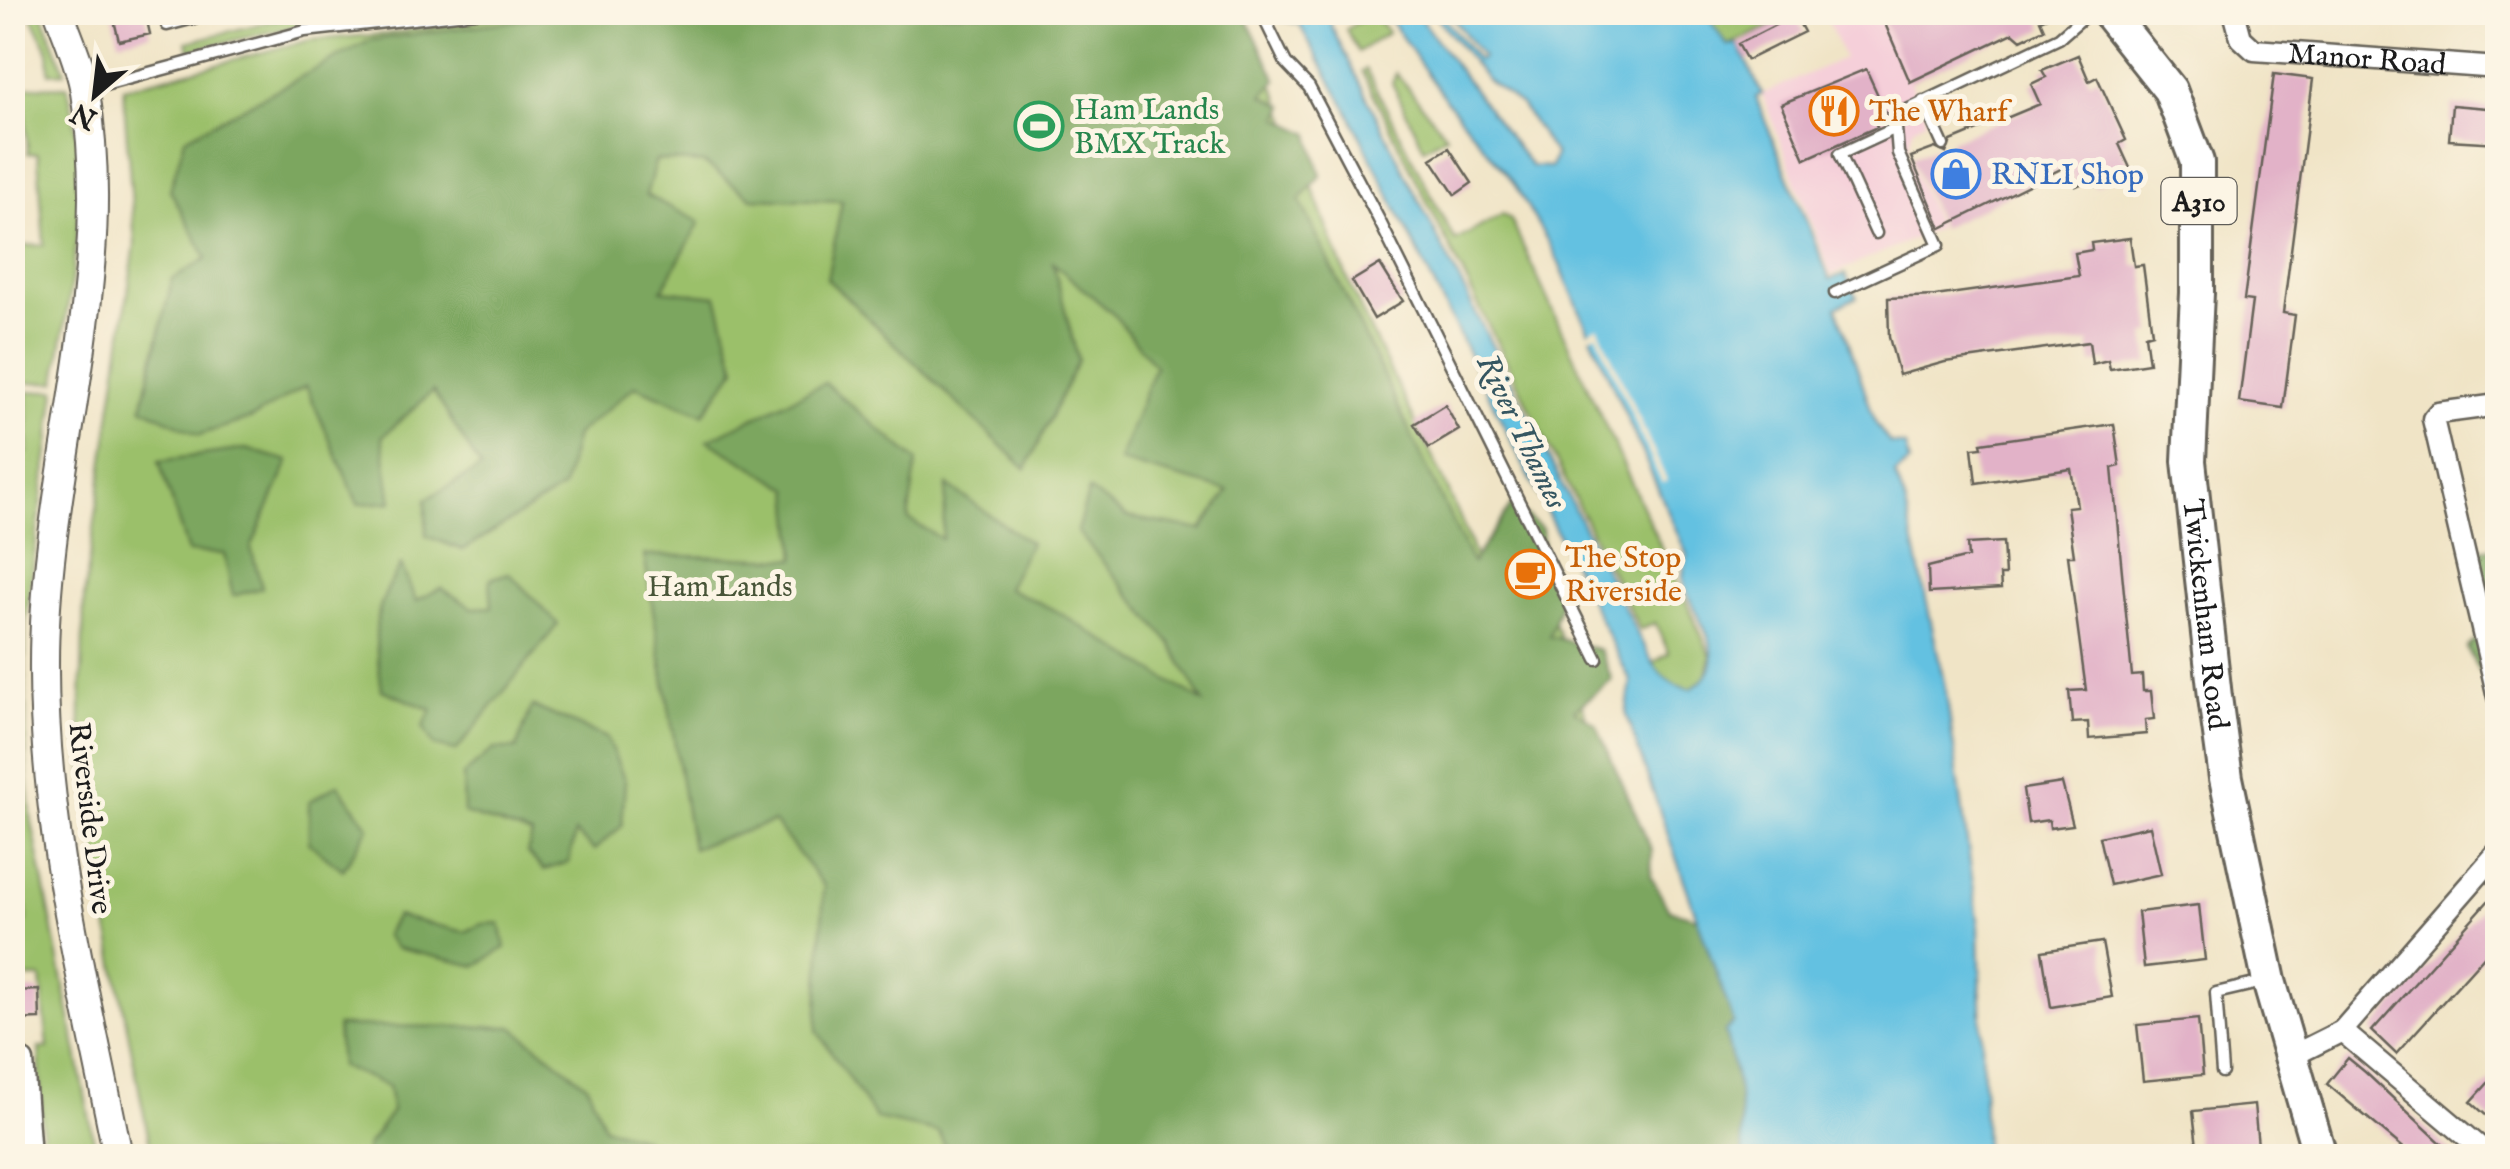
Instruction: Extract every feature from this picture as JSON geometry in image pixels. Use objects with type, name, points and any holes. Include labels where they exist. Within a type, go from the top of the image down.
[{"type":"main road","name":"Twickenham Road","points":[[2108,12],[2157,68],[2170,90],[2197,162],[2198,276],[2189,461],[2226,778],[2268,981],[2320,1156]]},
{"type":"street","name":"Riverside Drive","points":[[60,12],[82,79],[94,221],[78,386],[53,539],[44,660],[45,729],[60,872],[118,1156]]},
{"type":"street","name":"Manor Road","points":[[2234,12],[2241,38],[2254,50],[2498,68]]},
{"type":"street","points":[[2498,405],[2438,413],[2433,419],[2498,696]]},
{"type":"street","points":[[2290,1056],[2342,1031],[2498,852]]},
{"type":"street","points":[[2342,1031],[2490,1156]]},
{"type":"street","points":[[12,1062],[23,1061],[30,1156]]},
{"type":"lane","points":[[167,25],[217,12]]},
{"type":"lane","points":[[82,79],[305,31],[475,12]]},
{"type":"lane","points":[[1261,12],[1286,63],[1308,87],[1378,218],[1597,659]]},
{"type":"lane","points":[[1835,293],[1939,245],[1898,153],[1896,128],[1900,113],[2059,38],[2089,12]]},
{"type":"lane","points":[[1923,101],[1942,145]]},
{"type":"lane","points":[[1876,233],[1840,154],[1896,128]]},
{"type":"lane","points":[[2222,1072],[2216,994],[2268,981]]},
{"type":"shaded area","points":[[1879,13],[1925,115],[1926,120],[1913,128],[1907,153],[1938,228],[1831,275],[1762,94],[1844,58],[1825,15]]},
{"type":"green space","name":"Ham Lands","points":[[577,12],[1244,13],[1277,80],[1263,95],[1285,106],[1279,118],[1310,134],[1321,176],[1300,200],[1472,563],[1512,504],[1542,529],[1544,563],[1563,596],[1549,636],[1600,650],[1612,680],[1574,710],[1596,724],[1652,851],[1651,877],[1669,910],[1701,919],[1734,1024],[1725,1031],[1739,1091],[1743,1156],[948,1156],[939,1132],[876,1119],[817,1031],[824,886],[774,822],[692,848],[644,555],[796,559],[790,489],[708,440],[825,383],[917,461],[908,519],[942,539],[947,485],[1030,543],[1007,588],[1055,610],[1203,702],[1171,644],[1077,531],[1089,490],[1127,517],[1202,530],[1228,491],[1119,461],[1155,366],[1113,314],[1053,263],[1078,360],[1026,469],[827,279],[842,201],[752,198],[704,163],[656,160],[646,195],[700,222],[662,290],[717,296],[736,368],[703,414],[635,386],[576,435],[563,488],[463,550],[426,536],[426,499],[481,468],[433,391],[382,437],[392,502],[358,504],[306,386],[252,418],[199,435],[142,407],[172,280],[207,258],[170,190],[185,138],[371,40]]},
{"type":"green space","points":[[30,13],[42,13],[65,72],[49,73],[48,50]]},
{"type":"green space","points":[[303,13],[357,13],[190,50],[187,42]]},
{"type":"green space","name":"Ham Lands","points":[[523,13],[1239,13],[1285,114],[1351,287],[1454,503],[1482,577],[1528,560],[1573,667],[1627,879],[1680,1156],[152,1156],[105,913],[80,744],[84,598],[135,244],[123,88],[310,40],[386,34]]},
{"type":"green space","points":[[1373,13],[1388,33],[1358,52],[1346,29]]},
{"type":"green space","points":[[1706,13],[1801,13],[1727,46]]},
{"type":"green space","points":[[1366,69],[1455,241],[1503,214],[1511,220],[1711,656],[1704,681],[1691,689],[1668,682],[1653,663],[1669,653],[1655,623],[1640,630],[1362,71]]},
{"type":"green space","points":[[1396,73],[1446,135],[1424,148],[1392,83]]},
{"type":"green space","points":[[67,86],[79,159],[79,196],[73,271],[56,382],[13,383],[13,246],[44,245],[38,154],[28,153],[23,87]]},
{"type":"green space","points":[[56,390],[25,626],[26,760],[31,817],[97,1156],[43,1156],[39,1048],[48,1048],[41,978],[13,978],[13,922],[27,921],[12,794],[13,453],[28,452],[27,392]]},
{"type":"green space","points":[[246,449],[289,461],[251,548],[262,588],[233,596],[224,554],[188,552],[159,461]]},
{"type":"green space","points":[[2497,548],[2497,679],[2479,672],[2467,648],[2477,639],[2470,566],[2476,550]]},
{"type":"green space","points":[[401,565],[416,601],[441,588],[473,608],[492,607],[490,579],[509,573],[558,624],[456,751],[434,746],[423,727],[432,710],[382,690],[376,625],[383,598]]},
{"type":"green space","points":[[532,706],[607,738],[625,781],[622,826],[594,850],[575,833],[569,862],[544,870],[527,853],[532,835],[464,813],[463,775],[494,749],[516,749]]},
{"type":"green space","points":[[338,784],[369,827],[343,870],[309,843],[309,802]]},
{"type":"green space","points":[[396,916],[465,932],[482,924],[500,923],[505,948],[476,966],[395,948],[385,935]]},
{"type":"green space","points":[[337,1026],[513,1027],[588,1086],[604,1127],[644,1138],[644,1156],[368,1156],[366,1147],[392,1111],[388,1086],[340,1066]]},
{"type":"water","name":"River Thames","points":[[1275,13],[1332,13],[1331,26],[1648,654],[1664,677],[1691,689],[1705,677],[1712,664],[1712,650],[1683,579],[1687,555],[1554,252],[1513,182],[1446,100],[1385,13],[1416,13],[1531,166],[1551,167],[1555,155],[1521,105],[1487,80],[1433,13],[1440,13],[1478,60],[1482,57],[1449,13],[1706,13],[1727,45],[1738,44],[1762,94],[1756,97],[1760,108],[1830,279],[1845,274],[1857,297],[1837,307],[1876,424],[1890,443],[1905,446],[1909,462],[1895,475],[1905,501],[1946,692],[1979,926],[1985,1156],[1743,1156],[1739,1091],[1725,1031],[1734,1023],[1626,715],[1631,682],[1347,109],[1299,24],[1279,19]]},
{"type":"pier","points":[[1598,326],[1667,481],[1662,483],[1597,334],[1588,337],[1586,333]]},
{"type":"building","points":[[112,12],[145,12],[150,34],[119,41]]},
{"type":"building","points":[[1880,12],[2058,12],[2040,20],[2044,29],[2021,40],[2013,33],[1910,82]]},
{"type":"building","points":[[1795,15],[1804,32],[1747,60],[1738,44]]},
{"type":"building","points":[[2078,55],[2089,81],[2097,77],[2126,140],[2119,144],[2131,170],[2095,186],[2092,179],[2076,186],[2067,166],[1941,228],[1911,157],[1935,148],[1946,153],[1951,141],[2040,104],[2031,84],[2046,77],[2042,70]]},
{"type":"building","name":"The Wharf","points":[[1866,69],[1887,115],[1874,120],[1877,127],[1805,159],[1781,104]]},
{"type":"building","points":[[2274,74],[2313,79],[2283,313],[2295,315],[2283,408],[2239,402],[2252,301],[2244,300]]},
{"type":"building","points":[[2452,105],[2498,109],[2498,143],[2449,140]]},
{"type":"building","points":[[1449,148],[1472,183],[1455,195],[1431,159]]},
{"type":"building","points":[[2130,238],[2134,266],[2143,265],[2152,333],[2145,335],[2149,363],[2110,369],[2108,360],[2092,364],[2089,342],[1945,362],[1899,375],[1889,337],[1888,298],[1935,296],[2079,276],[2075,253],[2092,250],[2091,243]]},
{"type":"building","points":[[1380,264],[1403,301],[1374,319],[1352,281]]},
{"type":"building","points":[[1445,405],[1459,430],[1429,448],[1414,424]]},
{"type":"building","points":[[2114,424],[2120,466],[2112,468],[2132,676],[2142,675],[2143,691],[2151,691],[2154,719],[2145,720],[2146,734],[2089,739],[2088,722],[2072,723],[2069,691],[2086,690],[2068,556],[2074,556],[2067,507],[2077,506],[2071,469],[1976,483],[1972,448],[1982,447],[1981,443]]},
{"type":"building","points":[[2003,542],[2005,575],[2000,575],[2001,589],[1929,593],[1928,567],[1968,557],[1967,544]]},
{"type":"building","points":[[2062,783],[2073,825],[2050,828],[2049,820],[2028,823],[2023,789]]},
{"type":"building","points":[[2150,826],[2161,874],[2110,885],[2099,837]]},
{"type":"building","points":[[2498,890],[2498,941],[2396,1054],[2372,1031]]},
{"type":"building","points":[[2199,905],[2205,960],[2144,967],[2138,912]]},
{"type":"building","points":[[2102,942],[2112,997],[2051,1007],[2042,951]]},
{"type":"building","points":[[39,990],[40,1019],[12,1020],[12,991]]},
{"type":"building","points":[[2198,1019],[2203,1075],[2143,1081],[2137,1025]]},
{"type":"building","points":[[2348,1058],[2455,1156],[2413,1156],[2327,1084]]},
{"type":"building","points":[[2498,1072],[2498,1126],[2471,1102]]},
{"type":"building","points":[[2254,1105],[2259,1156],[2198,1156],[2193,1111]]},
{"type":"place","name":"The Wharf","points":[[1834,111]]},
{"type":"place","name":"Ham Lands BMX Track","points":[[1039,126]]},
{"type":"place","name":"RNLI Shop","points":[[1956,174]]},
{"type":"place","name":"The Stop Riverside","points":[[1530,574]]}]
